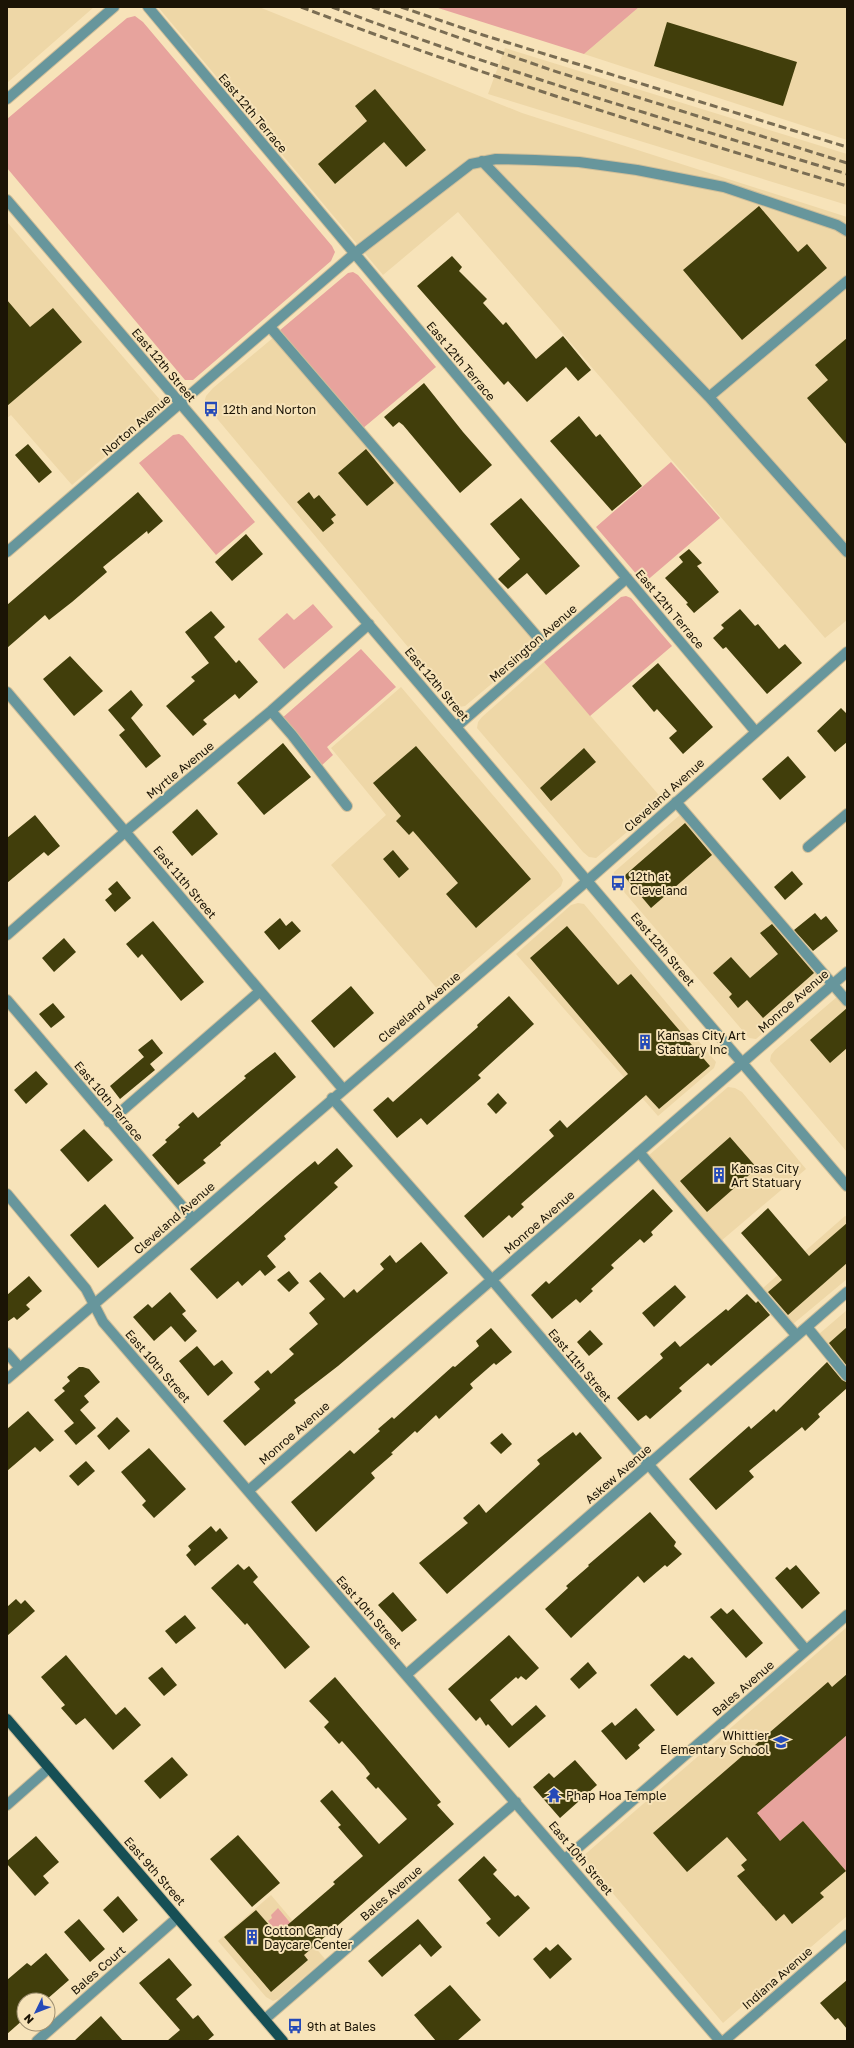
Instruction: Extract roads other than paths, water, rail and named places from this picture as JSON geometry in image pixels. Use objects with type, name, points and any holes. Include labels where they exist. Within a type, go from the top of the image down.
[{"type":"main road","name":"East 9th Street","points":[[7,1719],[283,2041]]},
{"type":"street","points":[[7,99],[114,7]]},
{"type":"street","name":"East 12th Terrace","points":[[148,7],[755,731]]},
{"type":"street","name":"Norton Avenue","points":[[7,552],[354,254],[471,164],[496,159],[579,162],[696,180],[732,190],[837,225],[847,232]]},
{"type":"street","points":[[482,161],[709,398],[847,552]]},
{"type":"street","name":"East 12th Street","points":[[7,200],[847,1186]]},
{"type":"street","points":[[709,398],[847,281]]},
{"type":"street","points":[[270,327],[547,648]]},
{"type":"street","name":"Mersington Avenue","points":[[456,727],[627,578]]},
{"type":"street","name":"Myrtle Avenue","points":[[7,935],[125,832],[271,711],[369,624]]},
{"type":"street","name":"Cleveland Avenue","points":[[7,1379],[332,1098],[587,881],[755,731],[847,652]]},
{"type":"street","name":"East 11th Street","points":[[7,692],[259,992],[343,1089]]},
{"type":"street","points":[[271,711],[292,735],[347,806]]},
{"type":"street","points":[[676,802],[847,1001]]},
{"type":"street","points":[[808,847],[847,814]]},
{"type":"street","name":"Monroe Avenue","points":[[248,1491],[847,972]]},
{"type":"street","points":[[109,1122],[259,992]]},
{"type":"street","name":"East 10th Terrace","points":[[7,1000],[109,1122],[193,1219]]},
{"type":"street","name":"East 11th Street","points":[[332,1098],[492,1280],[648,1466],[806,1650]]},
{"type":"street","points":[[639,1152],[796,1335]]},
{"type":"street","name":"East 10th Street","points":[[7,1194],[86,1289],[103,1322],[720,2041]]},
{"type":"street","name":"Askew Avenue","points":[[406,1675],[847,1292]]},
{"type":"street","points":[[806,1327],[847,1376]]},
{"type":"street","points":[[7,1353],[20,1368]]},
{"type":"street","name":"Bales Avenue","points":[[565,1859],[847,1615]]},
{"type":"street","points":[[7,1805],[49,1768]]},
{"type":"street","name":"Bales Avenue","points":[[265,2019],[516,1802]]},
{"type":"street","name":"Bales Court","points":[[37,2041],[178,1918]]},
{"type":"street","name":"Indiana Avenue","points":[[724,2041],[847,1935]]},
{"type":"railway","points":[[301,7],[504,79],[641,123],[847,186]]},
{"type":"railway","points":[[332,7],[459,53],[653,115],[847,174]]},
{"type":"railway","points":[[372,7],[551,70],[847,163]]},
{"type":"railway","points":[[401,7],[483,35],[847,147]]},
{"type":"place","name":"12th and Norton","points":[[211,409]]},
{"type":"place","name":"12th at Cleveland","points":[[618,883]]},
{"type":"place","name":"Kansas City Art Statuary Inc","points":[[645,1042]]},
{"type":"place","name":"Kansas City Art Statuary","points":[[719,1175]]},
{"type":"place","name":"Whittier Elementary School","points":[[781,1742]]},
{"type":"place","name":"Phap Hoa Temple","points":[[554,1795]]},
{"type":"place","name":"Cotton Candy Daycare Center","points":[[252,1937]]},
{"type":"place","name":"9th at Bales","points":[[295,2026]]}]
